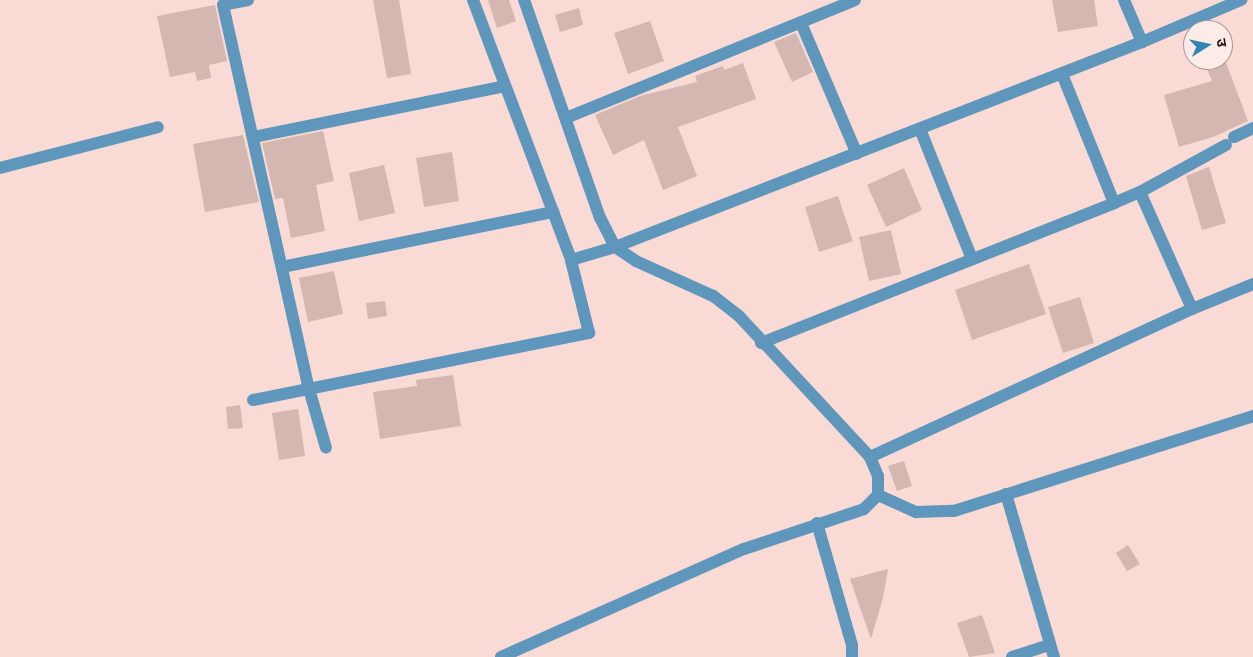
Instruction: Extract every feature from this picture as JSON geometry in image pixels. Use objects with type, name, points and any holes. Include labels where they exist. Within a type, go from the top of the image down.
[{"type":"street","points":[[248,0],[223,5],[309,389],[326,448]]},
{"type":"street","points":[[253,400],[589,333],[571,260],[473,0]]},
{"type":"street","points":[[501,657],[651,588],[744,549],[817,523],[864,509],[878,495],[878,476],[870,457],[761,343],[739,316],[714,296],[636,261],[615,248],[600,218],[524,0]]},
{"type":"street","points":[[566,118],[854,0]]},
{"type":"street","points":[[1124,0],[1142,42]]},
{"type":"street","points":[[571,260],[615,248],[1062,74],[1241,0]]},
{"type":"street","points":[[801,22],[856,154]]},
{"type":"street","points":[[1062,74],[1114,203]]},
{"type":"street","points":[[253,137],[505,86]]},
{"type":"street","points":[[0,168],[158,127]]},
{"type":"street","points":[[761,343],[1140,192],[1253,128]]},
{"type":"street","points":[[920,129],[972,259]]},
{"type":"street","points":[[1140,192],[1192,309]]},
{"type":"street","points":[[282,267],[552,212]]},
{"type":"street","points":[[870,457],[1192,309],[1253,284]]},
{"type":"street","points":[[878,495],[916,512],[954,511],[1253,416]]},
{"type":"street","points":[[1006,494],[1052,651],[1012,657]]},
{"type":"street","points":[[817,523],[852,645],[852,657]]},
{"type":"building","points":[[373,0],[399,0],[411,74],[387,78]]},
{"type":"building","points":[[488,0],[509,0],[516,21],[497,28]]},
{"type":"building","points":[[1052,0],[1094,0],[1098,26],[1058,32]]},
{"type":"building","points":[[215,5],[227,61],[209,65],[211,78],[197,81],[195,72],[170,77],[157,16]]},
{"type":"building","points":[[579,8],[583,25],[560,32],[555,15]]},
{"type":"building","points":[[650,21],[664,61],[628,74],[614,33]]},
{"type":"building","points":[[796,33],[813,72],[792,82],[774,42]]},
{"type":"building","points":[[743,63],[756,99],[678,127],[697,176],[663,190],[644,140],[613,155],[595,115],[640,96],[697,82],[695,76],[723,66],[724,70]]},
{"type":"building","points":[[1207,70],[1229,70],[1248,121],[1213,137],[1179,147],[1164,95],[1212,81]]},
{"type":"building","points":[[323,131],[334,181],[316,185],[325,231],[291,238],[283,198],[275,199],[262,143]]},
{"type":"building","points":[[243,135],[259,202],[205,212],[193,144]]},
{"type":"building","points":[[452,152],[459,201],[424,207],[416,158]]},
{"type":"building","points":[[384,165],[395,213],[359,221],[349,173]]},
{"type":"building","points":[[1209,167],[1226,223],[1202,230],[1186,176]]},
{"type":"building","points":[[904,168],[922,210],[886,227],[867,185]]},
{"type":"building","points":[[838,196],[853,241],[819,252],[805,207]]},
{"type":"building","points":[[891,230],[901,274],[869,281],[859,237]]},
{"type":"building","points":[[1029,264],[1046,314],[972,340],[955,290]]},
{"type":"building","points":[[334,271],[343,314],[308,322],[299,278]]},
{"type":"building","points":[[1080,297],[1094,343],[1063,353],[1048,307]]},
{"type":"building","points":[[385,301],[387,316],[368,319],[366,303]]},
{"type":"building","points":[[453,375],[461,426],[380,439],[373,392],[417,386],[416,380]]},
{"type":"building","points":[[240,405],[243,428],[228,429],[226,407]]},
{"type":"building","points":[[298,409],[305,456],[279,460],[272,413]]},
{"type":"building","points":[[904,461],[912,486],[897,491],[888,466]]},
{"type":"building","points":[[1128,545],[1140,564],[1127,571],[1116,553]]},
{"type":"building","points":[[888,569],[883,598],[871,639],[850,579]]},
{"type":"building","points":[[982,615],[995,653],[969,657],[957,623]]}]
